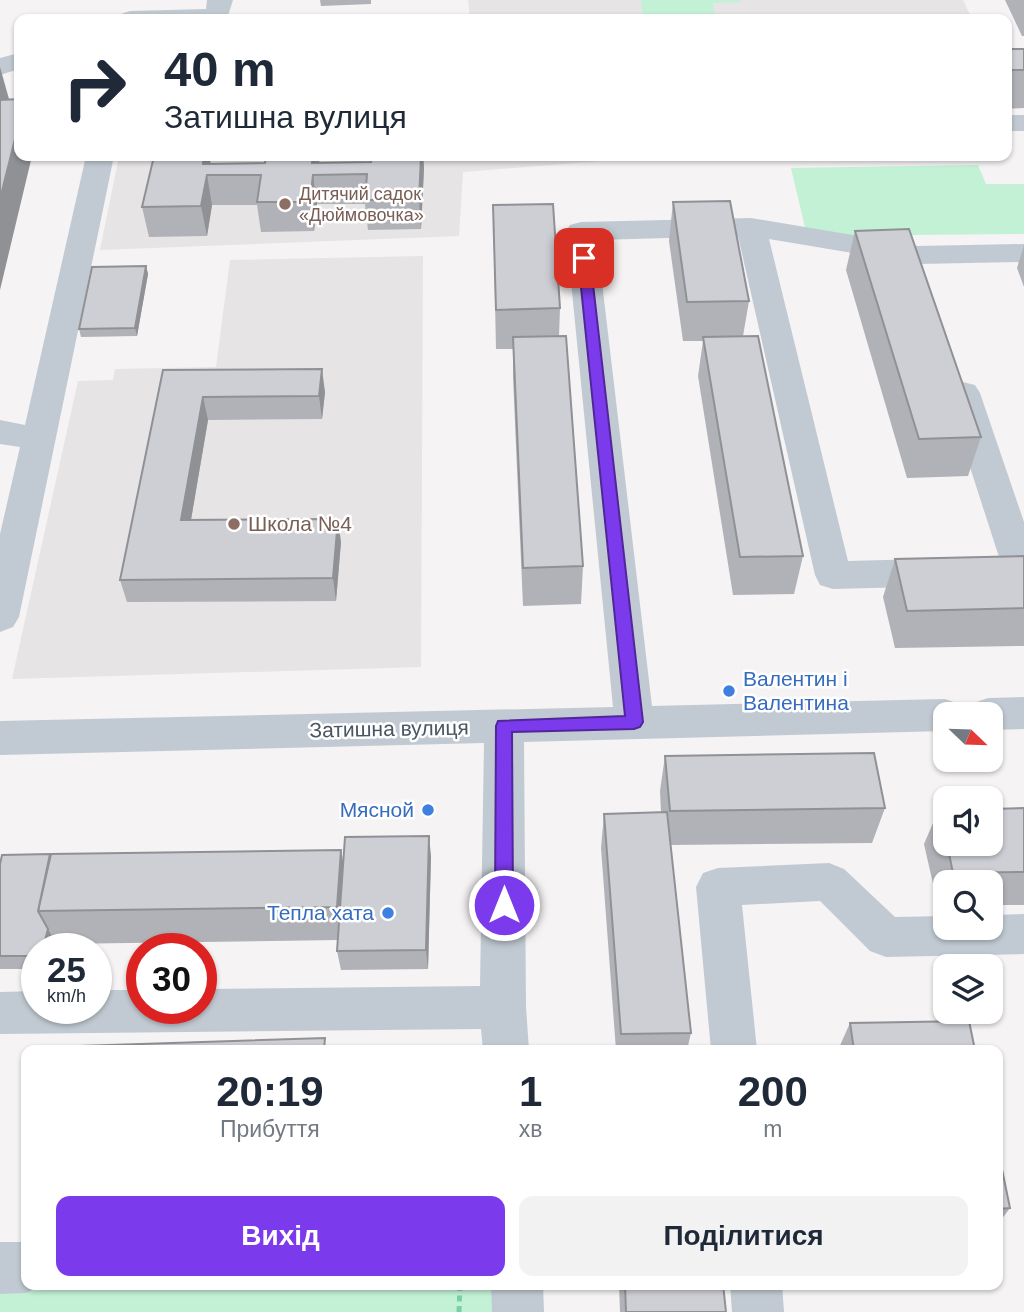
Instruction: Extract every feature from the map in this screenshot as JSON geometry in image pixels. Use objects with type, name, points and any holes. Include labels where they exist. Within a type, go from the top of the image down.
[{"type":"street","points":[[0,617],[99,161]]},
{"type":"street","points":[[751,227],[833,575],[1023,570],[952,360]]},
{"type":"street","points":[[634,722],[581,231],[751,227],[922,268],[1024,253]]},
{"type":"street","points":[[0,432],[39,439]]},
{"type":"street","points":[[1003,714],[1024,713]]},
{"type":"street","name":"Затишна вулиця","points":[[0,738],[933,715]]},
{"type":"street","points":[[0,1013],[505,1029],[504,726]]},
{"type":"street","points":[[734,1045],[718,887],[829,882],[887,937],[1024,934]]},
{"type":"street","points":[[0,1268],[21,1267]]},
{"type":"street","points":[[517,1290],[518,1312]]},
{"type":"street","points":[[756,1290],[758,1312]]},
{"type":"path","points":[[460,1290],[460,1312]]},
{"type":"shaded area","points":[[468,0],[963,0],[970,14],[469,14]]},
{"type":"shaded area","name":"Дитячий садок «Дюймовочка»","points":[[118,161],[600,161],[463,172],[459,236],[100,250]]},
{"type":"shaded area","name":"Школа №4","points":[[423,256],[421,667],[12,679],[78,381],[113,380],[115,369],[216,367],[230,260]]},
{"type":"green space","points":[[641,0],[741,2],[713,3],[714,14],[642,14]]},
{"type":"green space","points":[[978,165],[986,184],[1024,184],[1024,234],[807,236],[791,168]]},
{"type":"green space","points":[[502,1290],[503,1312],[0,1312],[0,1292]]},
{"type":"building","points":[[1012,49],[1024,49],[1024,70],[1012,70]]},
{"type":"building","points":[[14,99],[14,143],[0,199],[0,100]]},
{"type":"building","points":[[153,161],[203,161],[203,164],[265,161],[421,161],[419,200],[365,200],[367,174],[313,175],[310,202],[257,202],[261,175],[207,175],[201,206],[142,207]]},
{"type":"building","points":[[730,201],[749,301],[687,302],[673,202]]},
{"type":"building","points":[[553,204],[560,308],[496,310],[493,205]]},
{"type":"building","points":[[909,229],[981,437],[919,439],[855,231]]},
{"type":"building","points":[[146,266],[135,328],[79,329],[92,267]]},
{"type":"building","points":[[566,336],[583,566],[523,568],[513,337]]},
{"type":"building","points":[[758,336],[803,556],[740,557],[703,337]]},
{"type":"building","points":[[322,369],[319,396],[203,397],[181,520],[338,519],[333,578],[120,580],[163,370]]},
{"type":"building","points":[[1024,556],[1024,608],[907,611],[895,559]]},
{"type":"building","points":[[874,753],[885,808],[670,811],[665,756]]},
{"type":"building","points":[[1024,808],[1024,872],[952,870],[949,856],[1003,856],[1003,809]]},
{"type":"building","points":[[667,812],[691,1033],[621,1034],[604,814]]},
{"type":"building","points":[[429,836],[426,950],[337,951],[345,837]]},
{"type":"building","points":[[341,850],[337,907],[38,911],[51,854]]},
{"type":"building","points":[[50,854],[38,911],[48,929],[47,933],[21,933],[21,956],[0,956],[2,855]]},
{"type":"building","points":[[933,1022],[933,1024],[970,1024],[974,1045],[853,1045],[850,1023]]},
{"type":"building","points":[[325,1038],[324,1045],[110,1045]]},
{"type":"building","points":[[1003,1174],[1010,1208],[1003,1209]]},
{"type":"building","points":[[625,1290],[724,1290],[726,1312],[626,1312]]},
{"type":"place","name":"Дитячий садок «Дюймовочка»","points":[[285,204]]},
{"type":"place","name":"Школа №4","points":[[234,524]]},
{"type":"place","name":"Валентин і Валентина","points":[[729,691]]},
{"type":"place","name":"Мясной","points":[[428,810]]},
{"type":"place","name":"Тепла хата","points":[[388,913]]},
{"type":"route","points":[[504,905],[504,726],[634,722],[584,258]]}]
